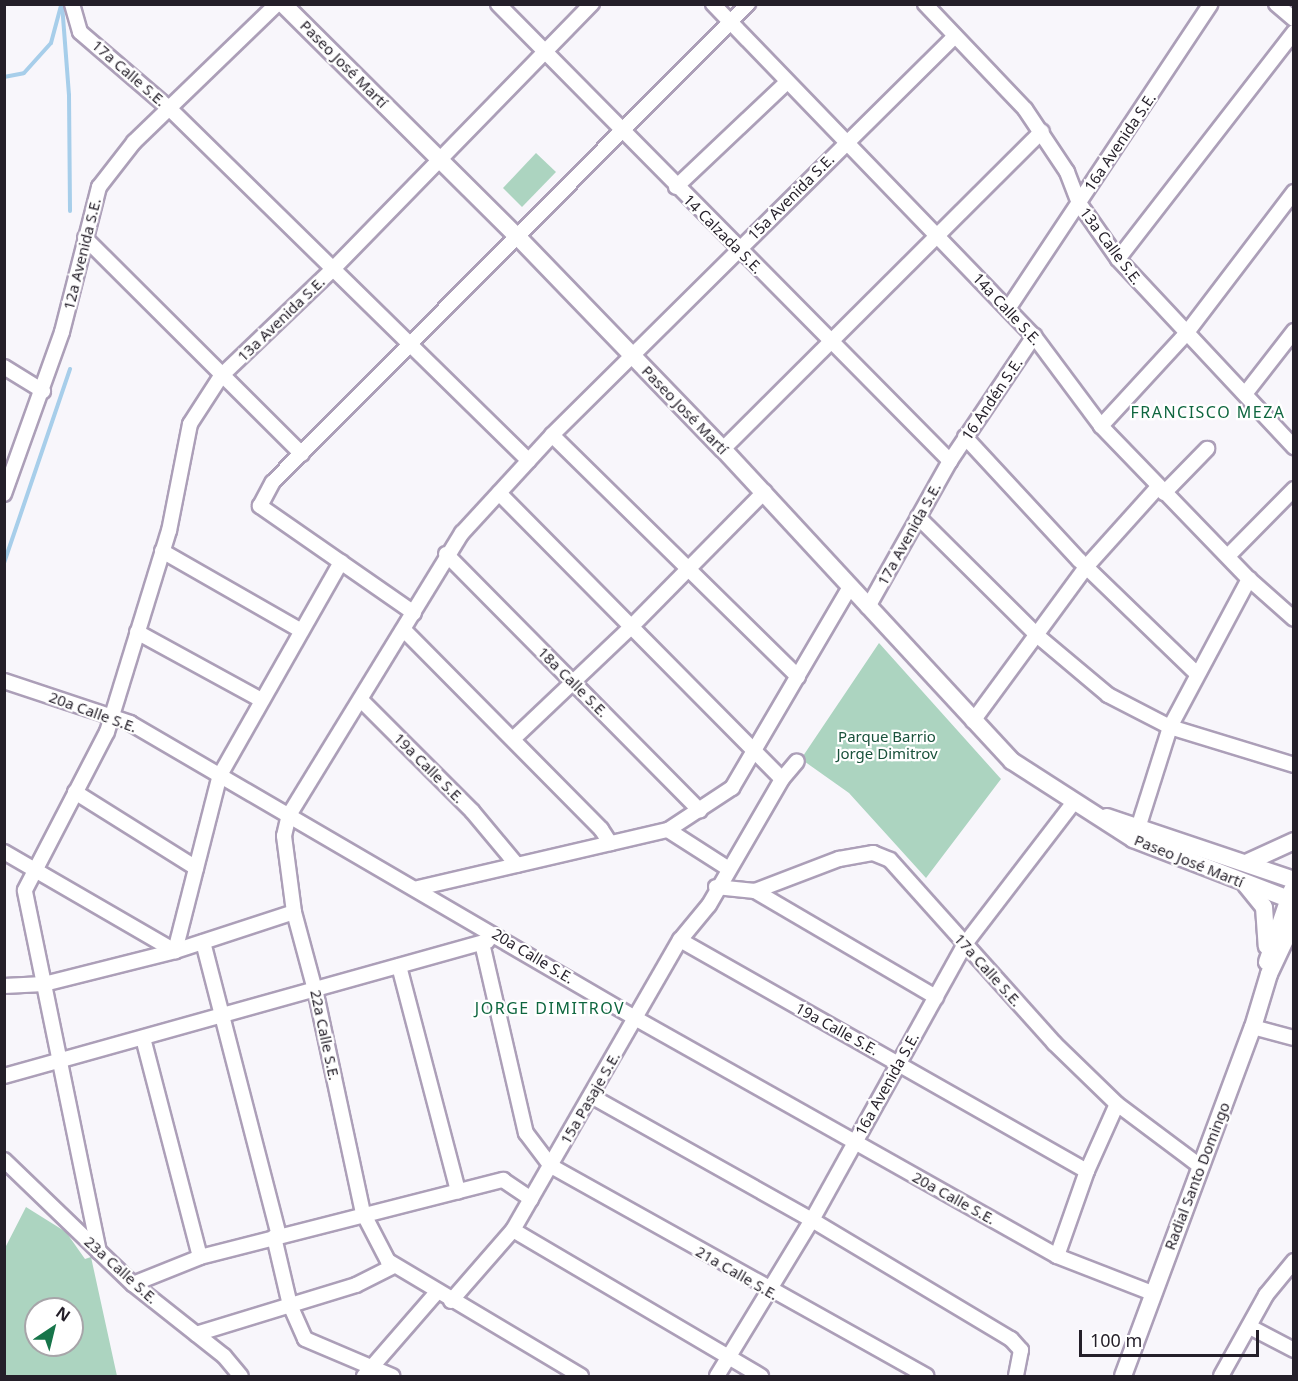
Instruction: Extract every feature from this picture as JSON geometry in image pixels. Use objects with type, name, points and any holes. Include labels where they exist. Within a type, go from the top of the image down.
[{"type":"main road","name":"Paseo José Martí","points":[[283,4],[516,235],[723,449],[1012,761],[1081,808],[1133,839],[1245,885],[1292,895]]},
{"type":"main road","name":"Paseo José Martí","points":[[1081,808],[1139,825],[1293,880]]},
{"type":"main road","points":[[1246,863],[1293,841]]},
{"type":"main road","points":[[1245,885],[1264,907],[1268,932],[1268,968]]},
{"type":"main road","name":"Radial Santo Domingo","points":[[1123,1377],[1152,1293],[1253,1027],[1268,968],[1292,895]]},
{"type":"main road","name":"Radial Santo Domingo","points":[[1268,968],[1277,965],[1293,921]]},
{"type":"street","name":"17a Calle S.E.","points":[[72,4],[80,32],[171,110],[408,345],[529,461]]},
{"type":"street","name":"12a Avenida S.E.","points":[[4,494],[43,391],[99,187],[134,142],[171,110],[278,4]]},
{"type":"street","name":"14 Calzada S.E.","points":[[498,4],[620,131],[950,461]]},
{"type":"street","name":"13a Avenida S.E.","points":[[99,1252],[26,890],[111,716],[162,550],[190,424],[221,375],[333,269],[592,4]]},
{"type":"street","name":"14a Calle S.E.","points":[[713,4],[786,83],[1034,336],[1101,426],[1161,490],[1293,619]]},
{"type":"street","points":[[414,613],[260,506],[273,482],[748,4]]},
{"type":"street","name":"13a Calle S.E.","points":[[925,4],[1042,131],[1067,172],[1078,203],[1118,259],[1185,335],[1245,394],[1293,447]]},
{"type":"street","name":"16a Avenida S.E.","points":[[1008,309],[1211,4]]},
{"type":"street","points":[[1276,4],[1293,19]]},
{"type":"street","points":[[1118,259],[1293,32]]},
{"type":"street","name":"15a Avenida S.E.","points":[[499,493],[631,355],[955,36]]},
{"type":"street","points":[[676,187],[786,83]]},
{"type":"street","points":[[723,449],[828,341],[1042,131]]},
{"type":"street","points":[[1101,426],[1185,335],[1293,192]]},
{"type":"street","points":[[86,238],[302,454]]},
{"type":"street","points":[[1245,394],[1293,331]]},
{"type":"street","name":"16 Andén S.E.","points":[[950,461],[1034,336]]},
{"type":"street","points":[[4,367],[43,391]]},
{"type":"street","points":[[552,435],[798,677]]},
{"type":"street","points":[[965,437],[1086,567],[1196,673]]},
{"type":"street","points":[[973,721],[1035,633],[1086,567],[1161,490],[1208,449]]},
{"type":"street","name":"17a Avenida S.E.","points":[[868,607],[950,461]]},
{"type":"street","points":[[1228,556],[1293,489]]},
{"type":"street","points":[[513,739],[631,627],[687,567],[764,492]]},
{"type":"street","points":[[499,493],[782,778]]},
{"type":"street","name":"22a Calle S.E.","points":[[393,1267],[363,1213],[315,990],[294,912],[284,836],[289,815],[362,702],[446,554],[499,493]]},
{"type":"street","points":[[918,517],[1035,633],[1108,695],[1170,727],[1293,765]]},
{"type":"street","points":[[162,550],[300,630]]},
{"type":"street","name":"18a Calle S.E.","points":[[446,554],[700,811]]},
{"type":"street","points":[[175,951],[220,775],[300,630],[341,562]]},
{"type":"street","points":[[1139,825],[1170,727],[1196,673],[1250,579]]},
{"type":"street","points":[[418,888],[668,830],[700,811],[732,788],[850,587]]},
{"type":"street","points":[[404,630],[601,829],[610,843]]},
{"type":"street","points":[[137,632],[261,700]]},
{"type":"street","name":"20a Calle S.E.","points":[[4,681],[130,723],[502,937],[635,1018],[1057,1256],[1152,1293]]},
{"type":"street","name":"19a Calle S.E.","points":[[362,702],[472,811],[517,865]]},
{"type":"street","name":"15a Pasaje S.E.","points":[[451,1301],[513,1230],[680,940],[709,904],[716,887],[782,778],[797,761]]},
{"type":"street","points":[[75,792],[196,868]]},
{"type":"street","name":"16a Avenida S.E.","points":[[717,1377],[812,1220],[965,944],[1081,808]]},
{"type":"street","points":[[668,830],[729,869]]},
{"type":"street","points":[[4,852],[175,951]]},
{"type":"street","name":"17a Calle S.E.","points":[[755,891],[839,859],[873,853],[890,860],[1054,1043],[1117,1104],[1200,1166]]},
{"type":"street","points":[[716,887],[755,891],[936,997]]},
{"type":"street","points":[[4,987],[44,984],[175,951],[294,912]]},
{"type":"street","points":[[4,1076],[502,937]]},
{"type":"street","name":"19a Calle S.E.","points":[[680,940],[1087,1171]]},
{"type":"street","points":[[203,942],[225,1015],[277,1236],[290,1305],[306,1339],[369,1372],[392,1377]]},
{"type":"street","points":[[482,943],[526,1132],[551,1166]]},
{"type":"street","points":[[399,966],[458,1191]]},
{"type":"street","points":[[1253,1027],[1293,1038]]},
{"type":"street","points":[[143,1038],[200,1257]]},
{"type":"street","points":[[591,1096],[812,1220],[1011,1339],[1021,1350],[1016,1377]]},
{"type":"street","points":[[1057,1256],[1087,1171],[1117,1104]]},
{"type":"street","name":"23a Calle S.E.","points":[[4,1160],[133,1284],[196,1334],[241,1377]]},
{"type":"street","name":"21a Calle S.E.","points":[[551,1166],[769,1292],[926,1377]]},
{"type":"street","points":[[133,1284],[200,1257],[363,1213],[503,1180],[531,1199]]},
{"type":"street","points":[[513,1230],[761,1377]]},
{"type":"street","points":[[1221,1377],[1250,1328],[1266,1295],[1293,1261]]},
{"type":"street","points":[[196,1334],[356,1285],[393,1267],[582,1377]]},
{"type":"street","points":[[369,1372],[437,1292]]},
{"type":"street","points":[[1250,1328],[1293,1350]]},
{"type":"green space","points":[[536,153],[556,172],[522,207],[503,188]]},
{"type":"green space","name":"Parque Barrio Jorge Dimitrov","points":[[879,643],[1001,779],[926,878],[849,793],[801,759]]},
{"type":"green space","points":[[26,1207],[66,1232],[85,1259],[91,1257],[117,1376],[5,1376],[5,1248]]},
{"type":"waterway","points":[[62,4],[69,95],[70,211]]},
{"type":"waterway","points":[[4,77],[24,73],[51,43],[61,6]]},
{"type":"waterway","points":[[4,563],[70,369]]},
{"type":"district","name":"FRANCISCO MEZA","points":[[1208,412]]},
{"type":"district","name":"JORGE DIMITROV","points":[[550,1008]]}]
